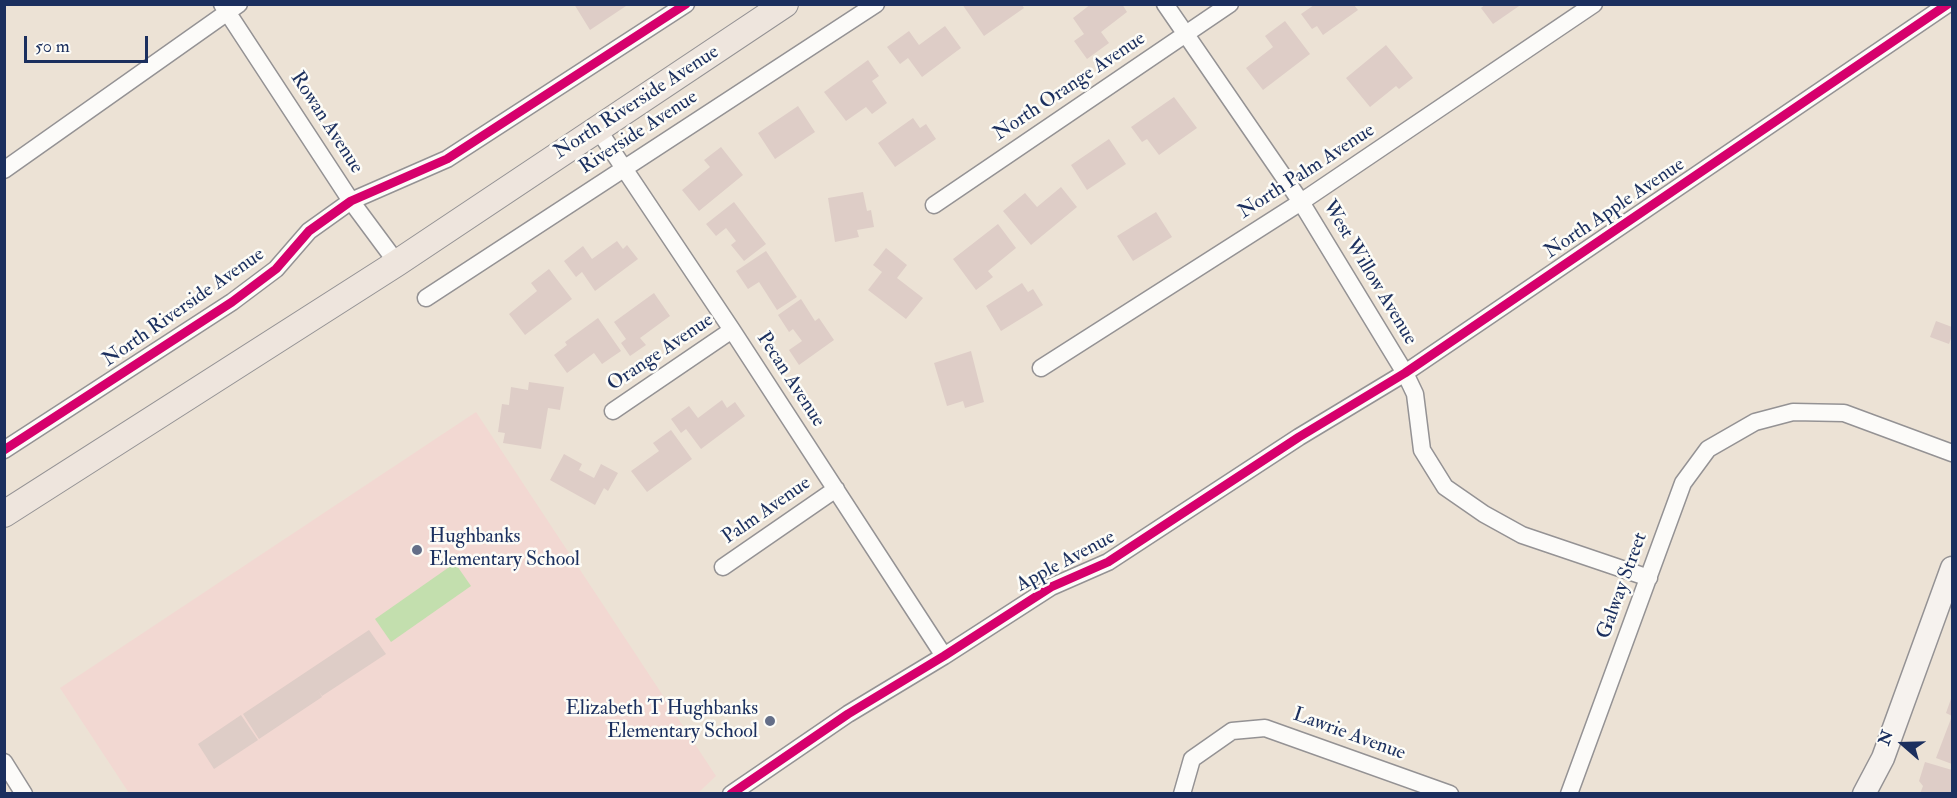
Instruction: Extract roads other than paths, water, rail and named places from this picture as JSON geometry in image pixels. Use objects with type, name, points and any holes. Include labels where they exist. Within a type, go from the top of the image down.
[{"type":"main road","name":"North Riverside Avenue","points":[[4,514],[397,263],[786,4]]},
{"type":"street","name":"Riverside Avenue","points":[[426,298],[876,4]]},
{"type":"street","name":"West Willow Avenue","points":[[1165,4],[1301,202],[1405,373],[1415,394],[1422,450],[1444,487],[1522,536],[1648,578]]},
{"type":"street","name":"North Orange Avenue","points":[[934,205],[1230,4]]},
{"type":"street","name":"North Palm Avenue","points":[[1041,368],[1301,202],[1593,4]]},
{"type":"street","name":"North Apple Avenue","points":[[1299,437],[1405,373],[1948,4]]},
{"type":"street","name":"North Riverside Avenue","points":[[4,450],[232,302],[276,269],[309,231],[351,201],[447,159],[683,6]]},
{"type":"street","name":"Rowan Avenue","points":[[229,7],[351,201],[397,263]]},
{"type":"street","points":[[4,170],[229,7]]},
{"type":"street","name":"Pecan Avenue","points":[[597,128],[732,330],[944,656]]},
{"type":"street","name":"Orange Avenue","points":[[613,411],[732,330]]},
{"type":"street","name":"Galway Street","points":[[1569,794],[1683,483],[1708,449],[1755,422],[1793,412],[1844,413],[1953,453]]},
{"type":"street","name":"Apple Avenue","points":[[730,794],[848,714],[1052,587],[1108,562],[1299,437]]},
{"type":"street","name":"Palm Avenue","points":[[723,567],[836,489]]},
{"type":"street","points":[[1864,794],[1883,758],[1953,568]]},
{"type":"street","name":"Lawrie Avenue","points":[[1182,794],[1192,759],[1232,731],[1265,728],[1449,794]]},
{"type":"street","points":[[4,762],[24,794]]},
{"type":"place","name":"Hughbanks Elementary School","points":[[417,550]]},
{"type":"place","name":"Elizabeth T Hughbanks Elementary School","points":[[770,721]]}]
